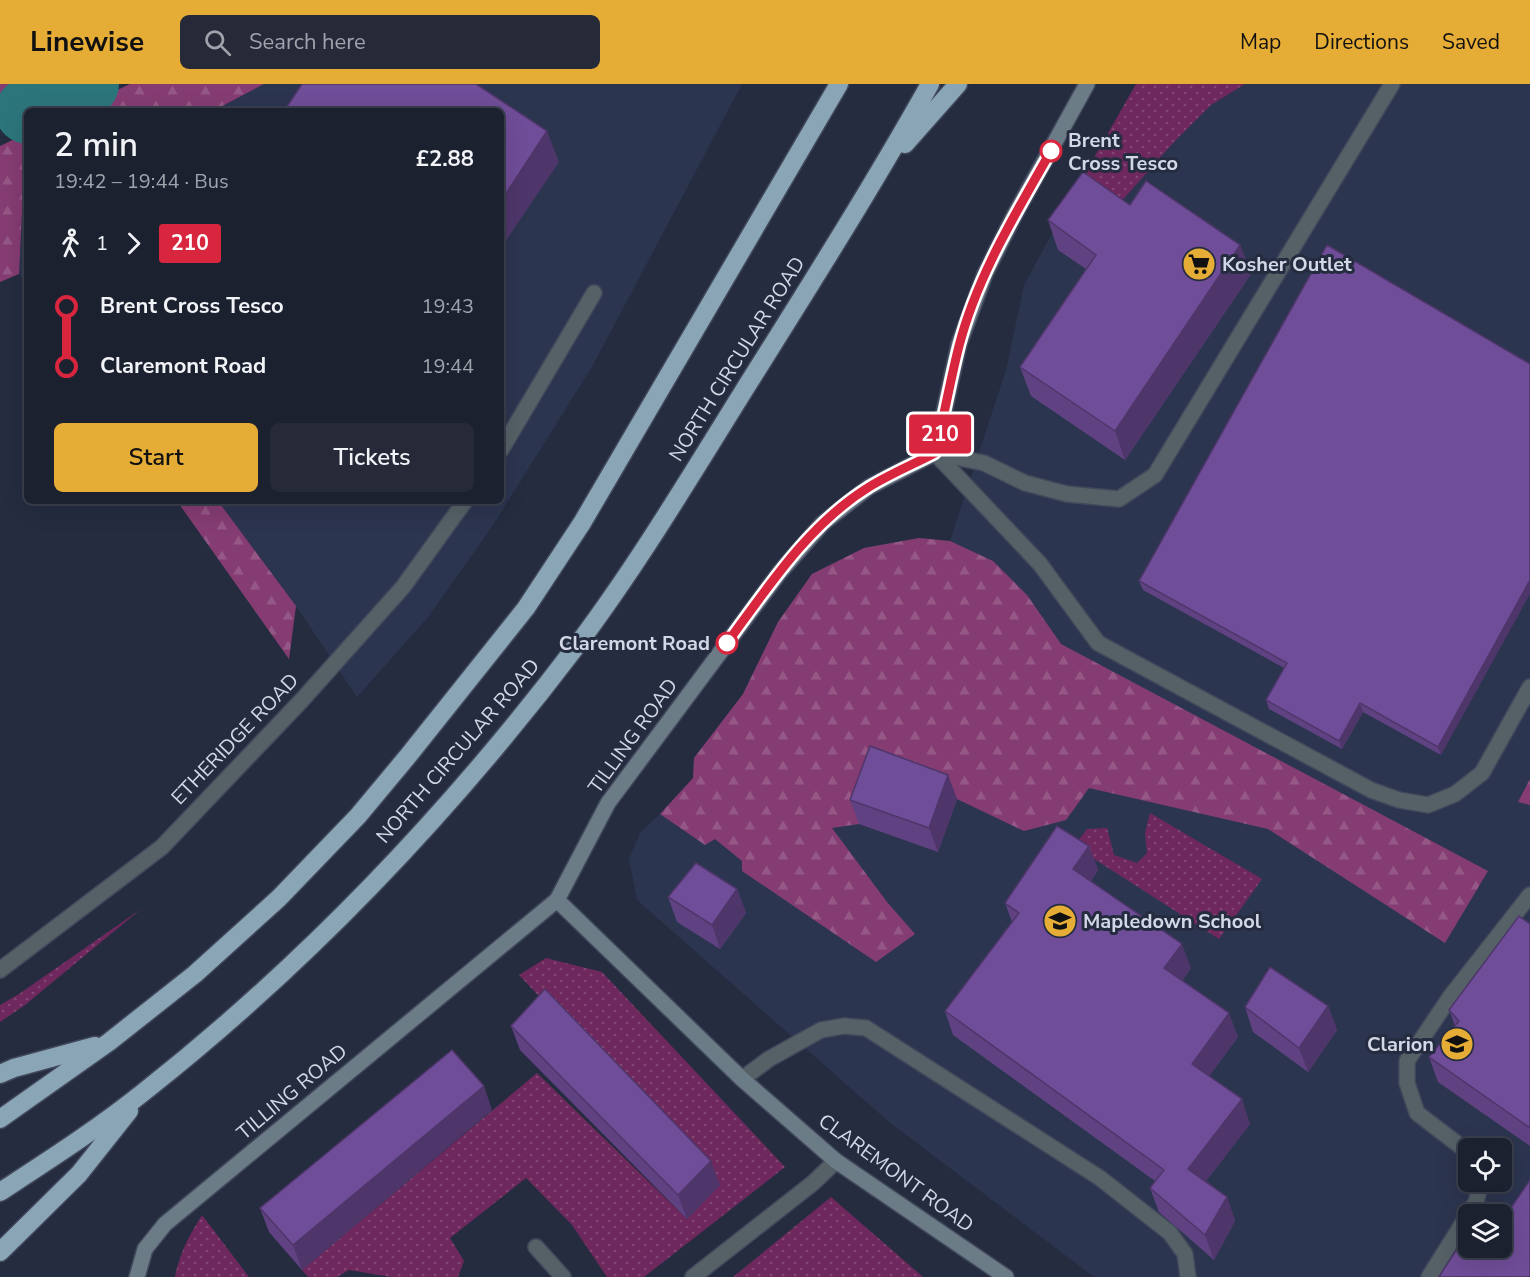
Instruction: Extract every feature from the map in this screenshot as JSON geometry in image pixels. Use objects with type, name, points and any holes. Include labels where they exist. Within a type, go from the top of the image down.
[{"type":"highway","points":[[816,124],[829,84]]},
{"type":"highway","name":"NORTH CIRCULAR ROAD","points":[[0,1119],[109,1042],[195,974],[279,898],[358,816],[474,675],[525,608],[582,523],[839,84]]},
{"type":"highway","name":"NORTH CIRCULAR ROAD","points":[[0,1192],[143,1093],[233,1017],[319,937],[454,796],[579,642],[635,562],[881,170],[930,84]]},
{"type":"highway","points":[[881,170],[958,84]]},
{"type":"highway","points":[[0,1074],[14,1068],[109,1042]]},
{"type":"highway","points":[[0,1252],[79,1174],[143,1093]]},
{"type":"street","points":[[935,453],[959,344],[985,274],[1014,216],[1087,84]]},
{"type":"street","points":[[935,453],[984,464],[1025,483],[1067,494],[1119,499],[1155,475],[1392,84]]},
{"type":"street","points":[[504,445],[594,293]]},
{"type":"street","points":[[935,453],[1040,564],[1098,643],[1371,790],[1399,800],[1428,805],[1455,794],[1482,772],[1530,687]]},
{"type":"street","name":"TILLING ROAD","points":[[137,1277],[145,1249],[165,1224],[557,900],[608,803],[780,572],[823,523],[869,487],[935,453]]},
{"type":"street","name":"ETHERIDGE ROAD","points":[[0,970],[162,847],[303,700],[403,587],[463,504]]},
{"type":"street","points":[[1458,1144],[1417,1113],[1407,1083],[1407,1061],[1450,997],[1530,895]]},
{"type":"street","name":"CLAREMONT ROAD","points":[[557,900],[742,1079],[836,1161],[1006,1277]]},
{"type":"street","points":[[742,1079],[769,1059],[820,1030],[844,1026],[866,1028],[1100,1178],[1170,1233],[1185,1254],[1188,1277]]},
{"type":"street","points":[[693,1277],[813,1183],[836,1161]]},
{"type":"street","points":[[1429,1277],[1476,1202],[1478,1192]]},
{"type":"street","points":[[536,1247],[563,1277]]},
{"type":"shaded area","points":[[264,84],[742,84],[593,365],[493,525],[429,616],[357,697],[296,606],[220,504],[504,504],[504,108],[219,108]]},
{"type":"shaded area","points":[[1136,84],[1245,84],[1211,105],[1173,143],[1119,204],[1079,184]]},
{"type":"shaded area","points":[[1245,84],[1530,84],[1530,1277],[1094,1277],[889,1122],[637,900],[629,859],[640,833],[693,778],[694,758],[743,694],[778,622],[812,574],[864,548],[919,538],[950,541],[1006,370],[1024,285],[1079,184],[1173,143],[1211,105]]},
{"type":"shaded area","points":[[24,211],[24,281],[19,274],[22,212]]},
{"type":"shaded area","points":[[1150,813],[1262,879],[1219,939],[1074,846],[1087,829],[1107,828],[1114,855],[1137,863],[1147,853],[1145,833]]},
{"type":"shaded area","points":[[141,909],[25,1005],[0,1022],[0,1005]]},
{"type":"shaded area","points":[[546,958],[602,972],[785,1167],[644,1277],[607,1277],[572,1225],[526,1178],[450,1238],[464,1261],[458,1277],[391,1277],[349,1270],[337,1277],[308,1277],[302,1270],[537,1073],[687,1219],[719,1186],[519,975]]},
{"type":"shaded area","points":[[831,1197],[923,1277],[733,1277]]},
{"type":"shaded area","points":[[202,1215],[249,1277],[175,1277],[179,1260]]},
{"type":"green space","points":[[0,84],[43,84],[0,104]]},
{"type":"green space","points":[[130,84],[264,84],[219,108],[79,108]]},
{"type":"green space","points":[[24,134],[24,211],[22,212],[19,274],[0,282],[0,146]]},
{"type":"green space","points":[[179,504],[220,504],[296,606],[289,659]]},
{"type":"green space","points":[[919,538],[950,541],[993,561],[1027,595],[1061,644],[1488,871],[1445,943],[1268,829],[1089,788],[1066,820],[1024,831],[957,799],[879,770],[859,824],[832,828],[887,902],[915,934],[876,962],[742,871],[742,861],[715,839],[705,845],[660,814],[693,778],[694,758],[743,694],[778,622],[812,574],[864,548]]},
{"type":"green space","points":[[1530,779],[1530,805],[1518,802]]},
{"type":"building","points":[[302,84],[476,84],[547,131],[504,196],[504,108],[286,108]]},
{"type":"building","points":[[1083,172],[1130,205],[1146,181],[1240,245],[1115,431],[1020,367],[1096,255],[1048,220]]},
{"type":"building","points":[[1327,245],[1530,364],[1530,580],[1438,747],[1360,703],[1339,741],[1266,700],[1287,663],[1139,581]]},
{"type":"building","points":[[870,746],[948,775],[929,828],[850,800]]},
{"type":"building","points":[[1057,826],[1089,846],[1073,869],[1182,944],[1164,968],[1229,1013],[1192,1064],[1242,1099],[1188,1169],[1227,1197],[1205,1235],[1150,1188],[1164,1170],[945,1011],[1019,913],[1005,903]]},
{"type":"building","points":[[696,863],[737,889],[712,925],[668,897]]},
{"type":"building","points":[[1519,916],[1530,924],[1530,1128],[1429,1057],[1459,1021],[1449,1010]]},
{"type":"building","points":[[1270,967],[1328,1006],[1299,1048],[1245,1007]]},
{"type":"building","points":[[545,989],[711,1161],[678,1195],[511,1026]]},
{"type":"building","points":[[452,1050],[484,1086],[293,1245],[260,1208]]},
{"type":"building","points":[[1530,1180],[1530,1277],[1439,1277],[1458,1248],[1458,1258],[1512,1258],[1512,1206]]},
{"type":"waterway","points":[[34,108],[86,84]]},
{"type":"bus line","name":"210","points":[[727,643],[780,572],[823,523],[869,487],[935,453],[959,344],[985,274],[1014,216],[1051,151]]},
{"type":"place","name":"Brent Cross Tesco","points":[[1051,151]]},
{"type":"place","name":"Kosher Outlet","points":[[1199,264]]},
{"type":"place","name":"Claremont Road","points":[[727,643]]},
{"type":"place","name":"Mapledown School","points":[[1060,921]]},
{"type":"place","name":"Clarion","points":[[1457,1044]]}]
